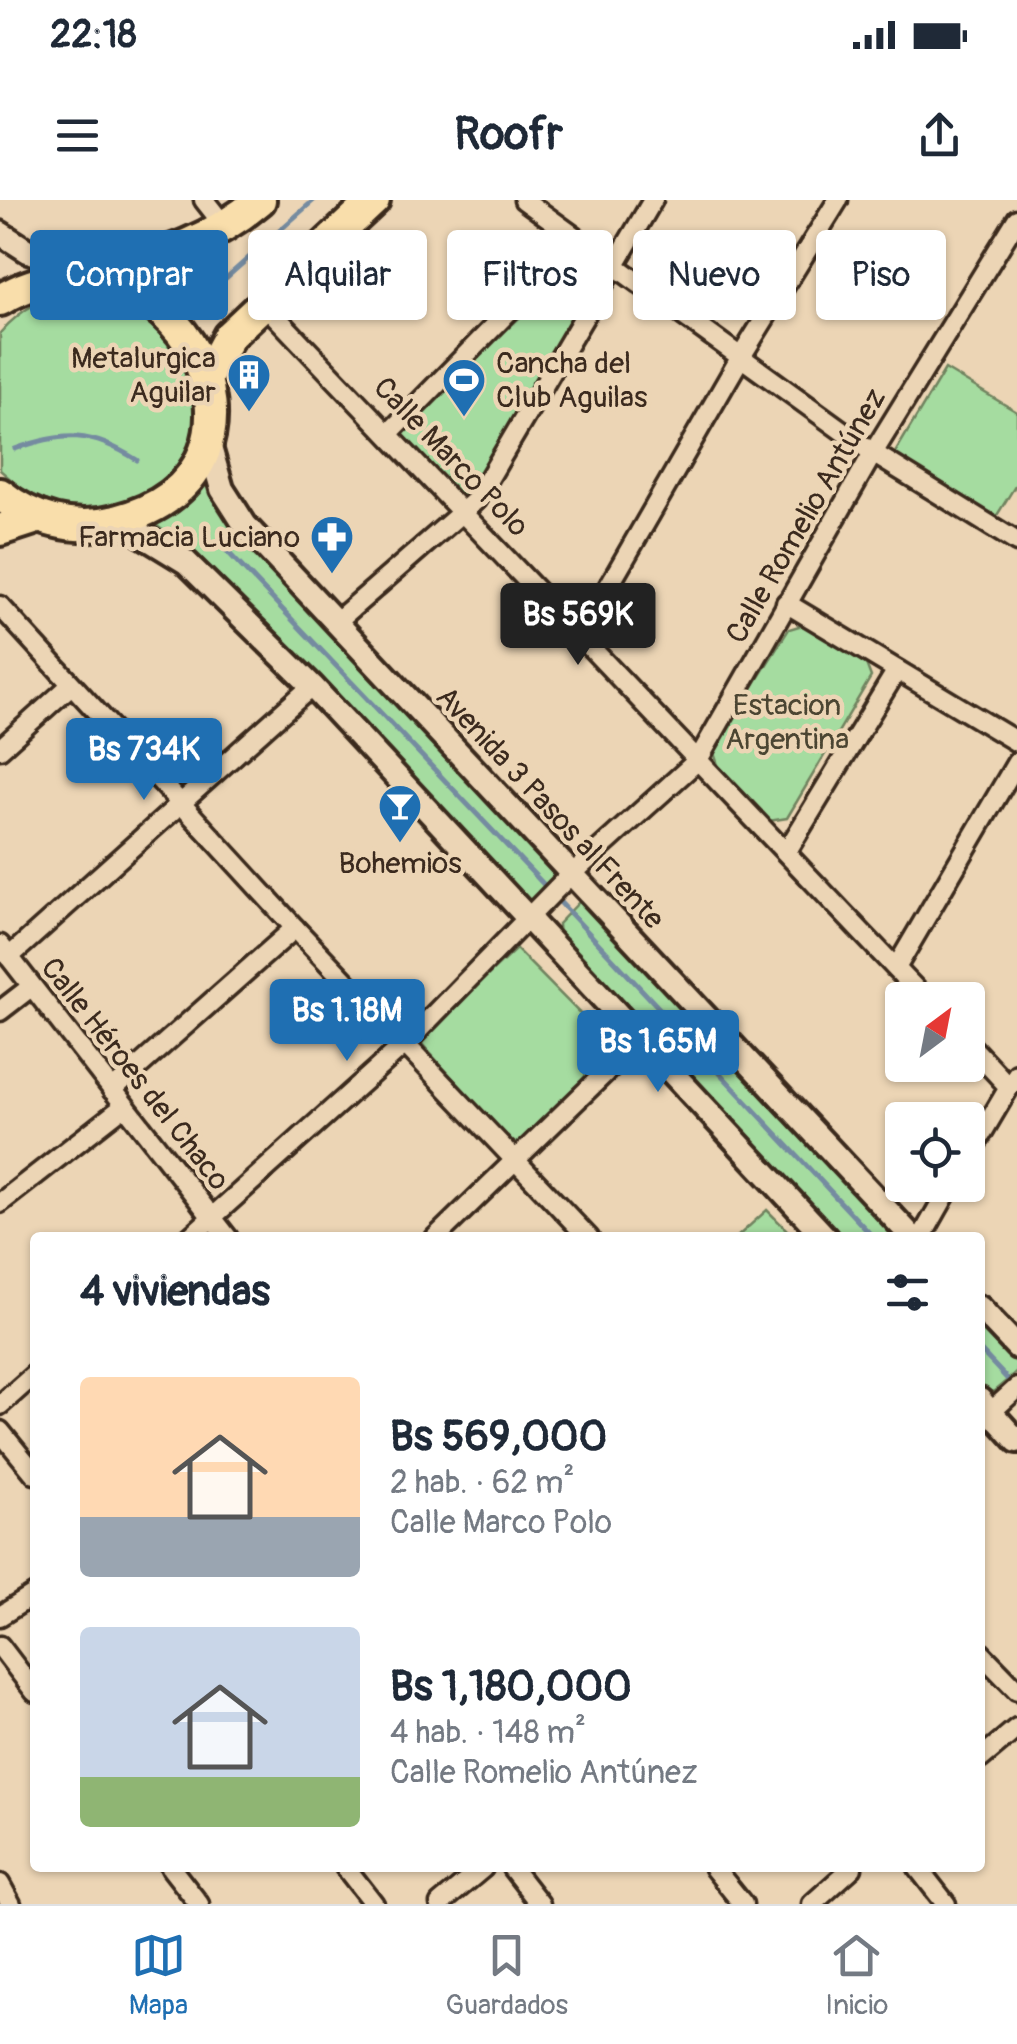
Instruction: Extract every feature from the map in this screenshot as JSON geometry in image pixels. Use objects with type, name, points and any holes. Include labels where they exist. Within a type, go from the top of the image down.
[{"type":"highway","points":[[221,230],[260,200]]},
{"type":"highway","points":[[342,230],[374,200]]},
{"type":"highway","points":[[0,300],[30,284]]},
{"type":"highway","points":[[209,372],[229,336],[248,318]]},
{"type":"highway","points":[[0,494],[40,518],[79,525],[119,520],[143,511],[174,488],[197,458],[211,403],[209,372],[183,320]]},
{"type":"highway","points":[[0,530],[40,518]]},
{"type":"main road","points":[[0,234],[30,253]]},
{"type":"main road","name":"Avenida 3 Pasos al Frente","points":[[206,434],[222,489],[244,525],[567,878],[907,1232]]},
{"type":"main road","points":[[119,520],[186,562],[312,686],[534,912],[641,1038],[820,1232]]},
{"type":"main road","points":[[985,1313],[1017,1347]]},
{"type":"main road","points":[[994,1405],[1017,1440]]},
{"type":"street","points":[[204,200],[226,228]]},
{"type":"street","points":[[524,200],[564,230]]},
{"type":"street","points":[[613,262],[653,200]]},
{"type":"street","points":[[580,636],[739,360],[838,200]]},
{"type":"street","name":"Calle Romelio Antúnez","points":[[196,1232],[406,1043],[567,878],[698,760],[872,454],[1017,219]]},
{"type":"street","points":[[613,265],[872,454],[1017,542]]},
{"type":"street","name":"Calle Marco Polo","points":[[280,320],[909,982]]},
{"type":"street","points":[[390,432],[500,320]]},
{"type":"street","points":[[336,622],[476,500],[580,320]]},
{"type":"street","points":[[786,603],[1017,742]]},
{"type":"street","points":[[0,606],[295,928],[584,1232]]},
{"type":"street","points":[[788,852],[897,670]]},
{"type":"street","points":[[0,749],[70,686]]},
{"type":"street","points":[[5,951],[180,804],[312,686]]},
{"type":"street","points":[[896,968],[1017,762]]},
{"type":"street","points":[[112,1090],[295,928]]},
{"type":"street","name":"Calle Héroes del Chaco","points":[[5,951],[223,1232]]},
{"type":"street","points":[[0,1011],[31,987]]},
{"type":"street","points":[[441,1232],[641,1038]]},
{"type":"street","points":[[985,1058],[1013,1081],[985,1129]]},
{"type":"street","points":[[0,1203],[123,1107]]},
{"type":"street","points":[[925,1232],[942,1202]]},
{"type":"street","points":[[0,1405],[30,1378]]},
{"type":"street","points":[[0,1431],[30,1468]]},
{"type":"street","points":[[0,1616],[30,1597]]},
{"type":"street","points":[[0,1646],[30,1685]]},
{"type":"street","points":[[985,1657],[1017,1690]]},
{"type":"street","points":[[985,1755],[1017,1728]]},
{"type":"street","points":[[174,1872],[199,1904]]},
{"type":"street","points":[[349,1872],[374,1904]]},
{"type":"street","points":[[440,1904],[478,1872]]},
{"type":"street","points":[[515,1872],[540,1904]]},
{"type":"street","points":[[717,1872],[743,1904]]},
{"type":"street","points":[[812,1904],[848,1872]]},
{"type":"street","points":[[921,1872],[946,1904]]},
{"type":"street","points":[[0,1884],[11,1904]]},
{"type":"green space","points":[[30,308],[30,320],[163,320],[198,371],[195,445],[175,476],[113,511],[75,513],[38,503],[0,470],[0,333]]},
{"type":"green space","points":[[517,320],[574,320],[468,499],[401,434],[403,427]]},
{"type":"green space","points":[[945,369],[1017,412],[1017,483],[991,525],[897,464],[896,451]]},
{"type":"green space","points":[[205,469],[223,514],[559,873],[531,902],[520,899],[199,557],[153,523],[184,501]]},
{"type":"green space","name":"Estacion Argentina","points":[[809,626],[865,661],[871,677],[787,818],[769,821],[720,771],[713,750],[789,629]]},
{"type":"green space","points":[[582,899],[899,1232],[834,1232],[559,940],[558,924]]},
{"type":"green space","points":[[516,949],[620,1054],[524,1142],[510,1142],[422,1044],[423,1036]]},
{"type":"green space","points":[[767,1210],[789,1232],[743,1232]]},
{"type":"green space","points":[[985,1322],[1017,1356],[1017,1372],[993,1392],[985,1389]]},
{"type":"waterway","points":[[228,276],[314,200]]},
{"type":"waterway","points":[[15,449],[48,439],[77,437],[121,450],[137,460]]},
{"type":"waterway","points":[[224,548],[549,890]]},
{"type":"waterway","points":[[556,898],[868,1232]]},
{"type":"waterway","points":[[985,1355],[1012,1384]]},
{"type":"place","name":"Metalurgica Aguilar","points":[[249,413]]},
{"type":"place","name":"Cancha del Club Aguilas","points":[[464,418]]},
{"type":"place","name":"Farmacia Luciano","points":[[332,575]]},
{"type":"place","name":"Bohemios","points":[[400,844]]}]
